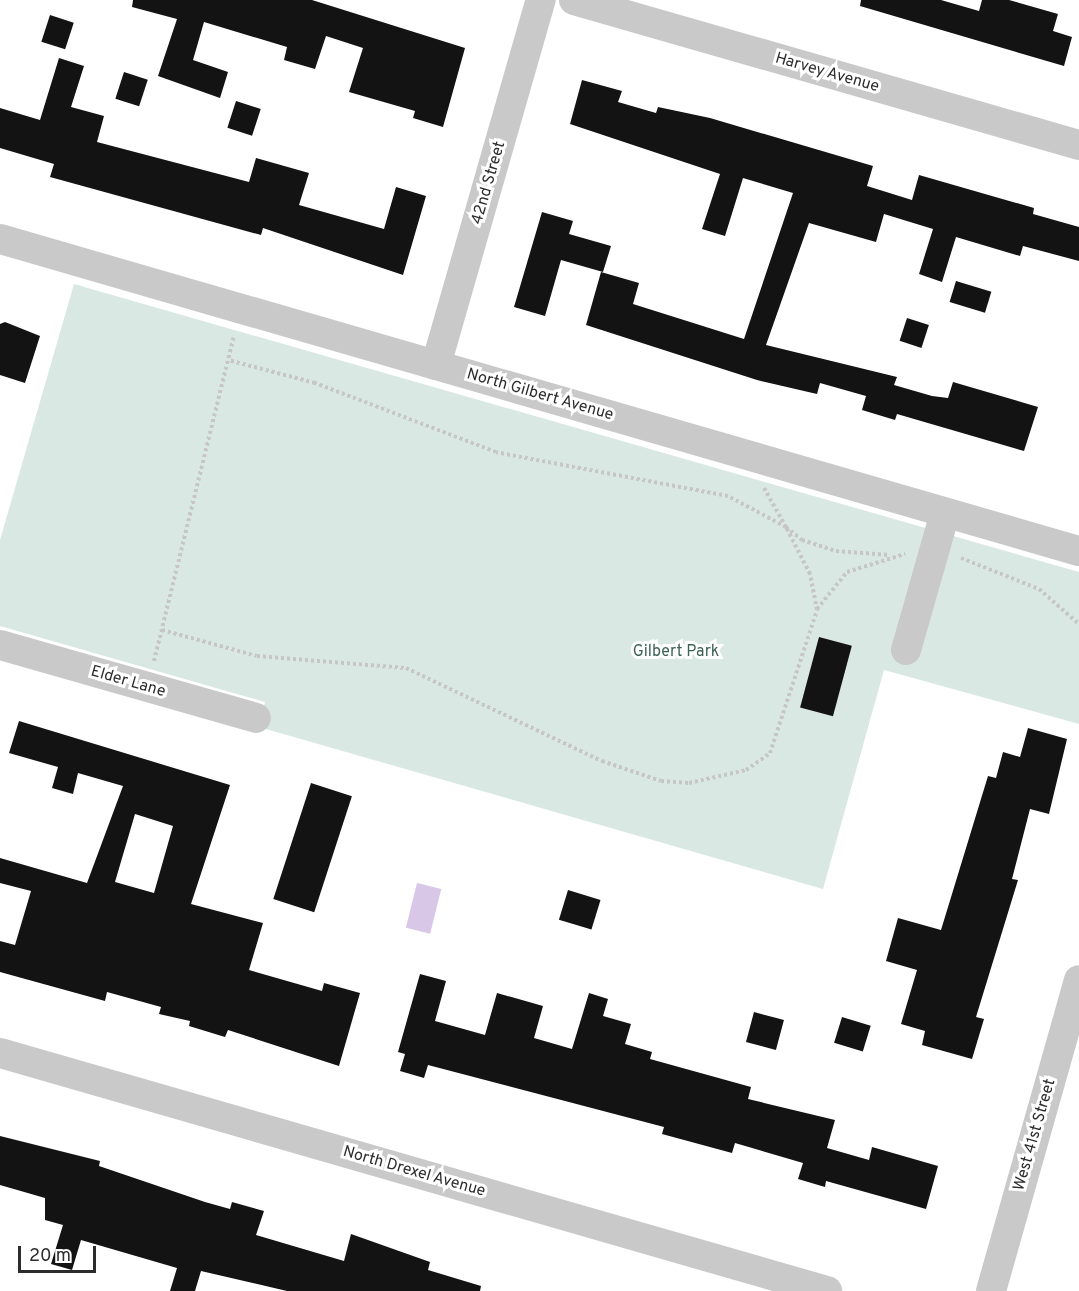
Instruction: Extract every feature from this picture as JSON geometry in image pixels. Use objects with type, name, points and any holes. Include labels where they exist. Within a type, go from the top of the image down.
[{"type":"street","name":"42nd Street","points":[[436,365],[541,0]]},
{"type":"street","name":"Harvey Avenue","points":[[574,0],[1079,145]]},
{"type":"street","name":"North Gilbert Avenue","points":[[0,239],[1079,551]]},
{"type":"street","points":[[906,650],[945,513]]},
{"type":"street","name":"Elder Lane","points":[[0,645],[256,718]]},
{"type":"street","name":"West 41st Street","points":[[992,1291],[1079,980]]},
{"type":"street","name":"North Drexel Avenue","points":[[0,1053],[827,1291]]},
{"type":"path","points":[[147,688],[241,309]]},
{"type":"path","points":[[228,360],[315,383],[496,452],[728,496],[786,527],[802,540],[836,551],[896,555]]},
{"type":"path","points":[[162,630],[257,656],[406,668],[435,678],[554,741],[635,774],[661,781],[717,780],[770,753],[817,610],[810,574],[786,527]]},
{"type":"green space","name":"Gilbert Park","points":[[74,284],[1079,572],[1079,724],[884,670],[823,889],[259,727],[265,702],[0,626],[0,540]]},
{"type":"shaded area","points":[[417,883],[441,889],[430,934],[406,928]]},
{"type":"building","points":[[133,0],[312,0],[465,48],[443,127],[413,118],[415,111],[349,92],[363,48],[326,36],[315,69],[284,60],[287,47],[204,22],[193,60],[228,72],[220,98],[158,76],[177,19],[132,7]]},
{"type":"building","points":[[861,0],[941,0],[979,11],[982,0],[1009,0],[1058,14],[1053,31],[1072,37],[1064,66],[860,6]]},
{"type":"building","points":[[50,15],[74,23],[65,49],[41,42]]},
{"type":"building","points":[[59,58],[84,66],[71,107],[104,116],[97,142],[249,182],[256,158],[309,173],[299,205],[384,229],[396,187],[426,196],[403,275],[263,228],[261,235],[50,177],[54,164],[0,148],[0,108],[40,120]]},
{"type":"building","points":[[124,72],[148,80],[139,106],[115,99]]},
{"type":"building","points":[[582,80],[622,91],[618,102],[656,113],[658,107],[710,118],[873,166],[867,186],[912,200],[919,175],[1034,208],[1033,214],[1079,227],[1079,261],[1023,246],[1020,256],[956,237],[942,282],[919,274],[933,229],[884,214],[876,242],[809,223],[766,345],[897,377],[894,385],[932,396],[948,398],[953,382],[1038,407],[1024,451],[897,414],[895,420],[862,410],[866,396],[820,383],[817,394],[757,380],[586,325],[601,272],[639,283],[633,304],[744,339],[793,193],[743,178],[725,236],[702,229],[720,174],[570,124]]},
{"type":"building","points":[[236,101],[261,109],[252,136],[227,128]]},
{"type":"building","points":[[542,212],[573,221],[569,234],[611,246],[603,272],[561,260],[545,316],[514,307]]},
{"type":"building","points":[[956,281],[991,292],[985,313],[950,302]]},
{"type":"building","points":[[907,318],[929,325],[921,348],[900,341]]},
{"type":"building","points":[[5,322],[40,336],[25,383],[0,375],[0,324]]},
{"type":"building","points":[[819,637],[852,646],[833,716],[800,708]]},
{"type":"building","points":[[19,721],[230,785],[191,904],[263,923],[249,970],[322,991],[324,983],[360,993],[339,1066],[228,1030],[225,1037],[189,1026],[190,1021],[159,1014],[161,1007],[107,992],[105,1001],[0,972],[0,941],[15,945],[31,891],[0,883],[0,858],[87,883],[123,786],[78,773],[73,794],[52,788],[58,767],[9,753]],"holes":[[[135,814],[173,826],[154,893],[115,882]]]},
{"type":"building","points":[[1028,728],[1067,739],[1049,814],[1030,809],[1012,879],[1018,880],[976,1017],[984,1019],[972,1059],[922,1045],[925,1031],[901,1024],[917,970],[886,961],[898,918],[941,930],[988,776],[996,778],[1003,752],[1020,757]]},
{"type":"building","points":[[311,783],[352,796],[314,912],[273,899]]},
{"type":"building","points":[[568,890],[601,900],[591,930],[559,920]]},
{"type":"building","points":[[420,974],[446,981],[435,1021],[485,1035],[497,993],[543,1006],[534,1038],[572,1049],[589,993],[608,999],[603,1016],[631,1024],[625,1044],[652,1052],[650,1059],[751,1087],[748,1099],[835,1120],[827,1148],[869,1160],[872,1147],[938,1166],[926,1209],[826,1181],[825,1187],[798,1179],[803,1163],[735,1143],[732,1153],[662,1134],[664,1127],[428,1065],[424,1078],[400,1071],[405,1054],[398,1052]]},
{"type":"building","points":[[754,1012],[784,1020],[776,1050],[746,1042]]},
{"type":"building","points":[[842,1017],[871,1026],[863,1052],[834,1043]]},
{"type":"building","points":[[0,1136],[100,1161],[99,1166],[205,1202],[230,1209],[232,1202],[264,1211],[256,1235],[344,1261],[351,1234],[430,1262],[428,1270],[481,1286],[480,1291],[287,1291],[201,1271],[195,1291],[170,1291],[177,1268],[81,1240],[72,1270],[51,1264],[63,1225],[45,1220],[45,1198],[0,1185]]}]
